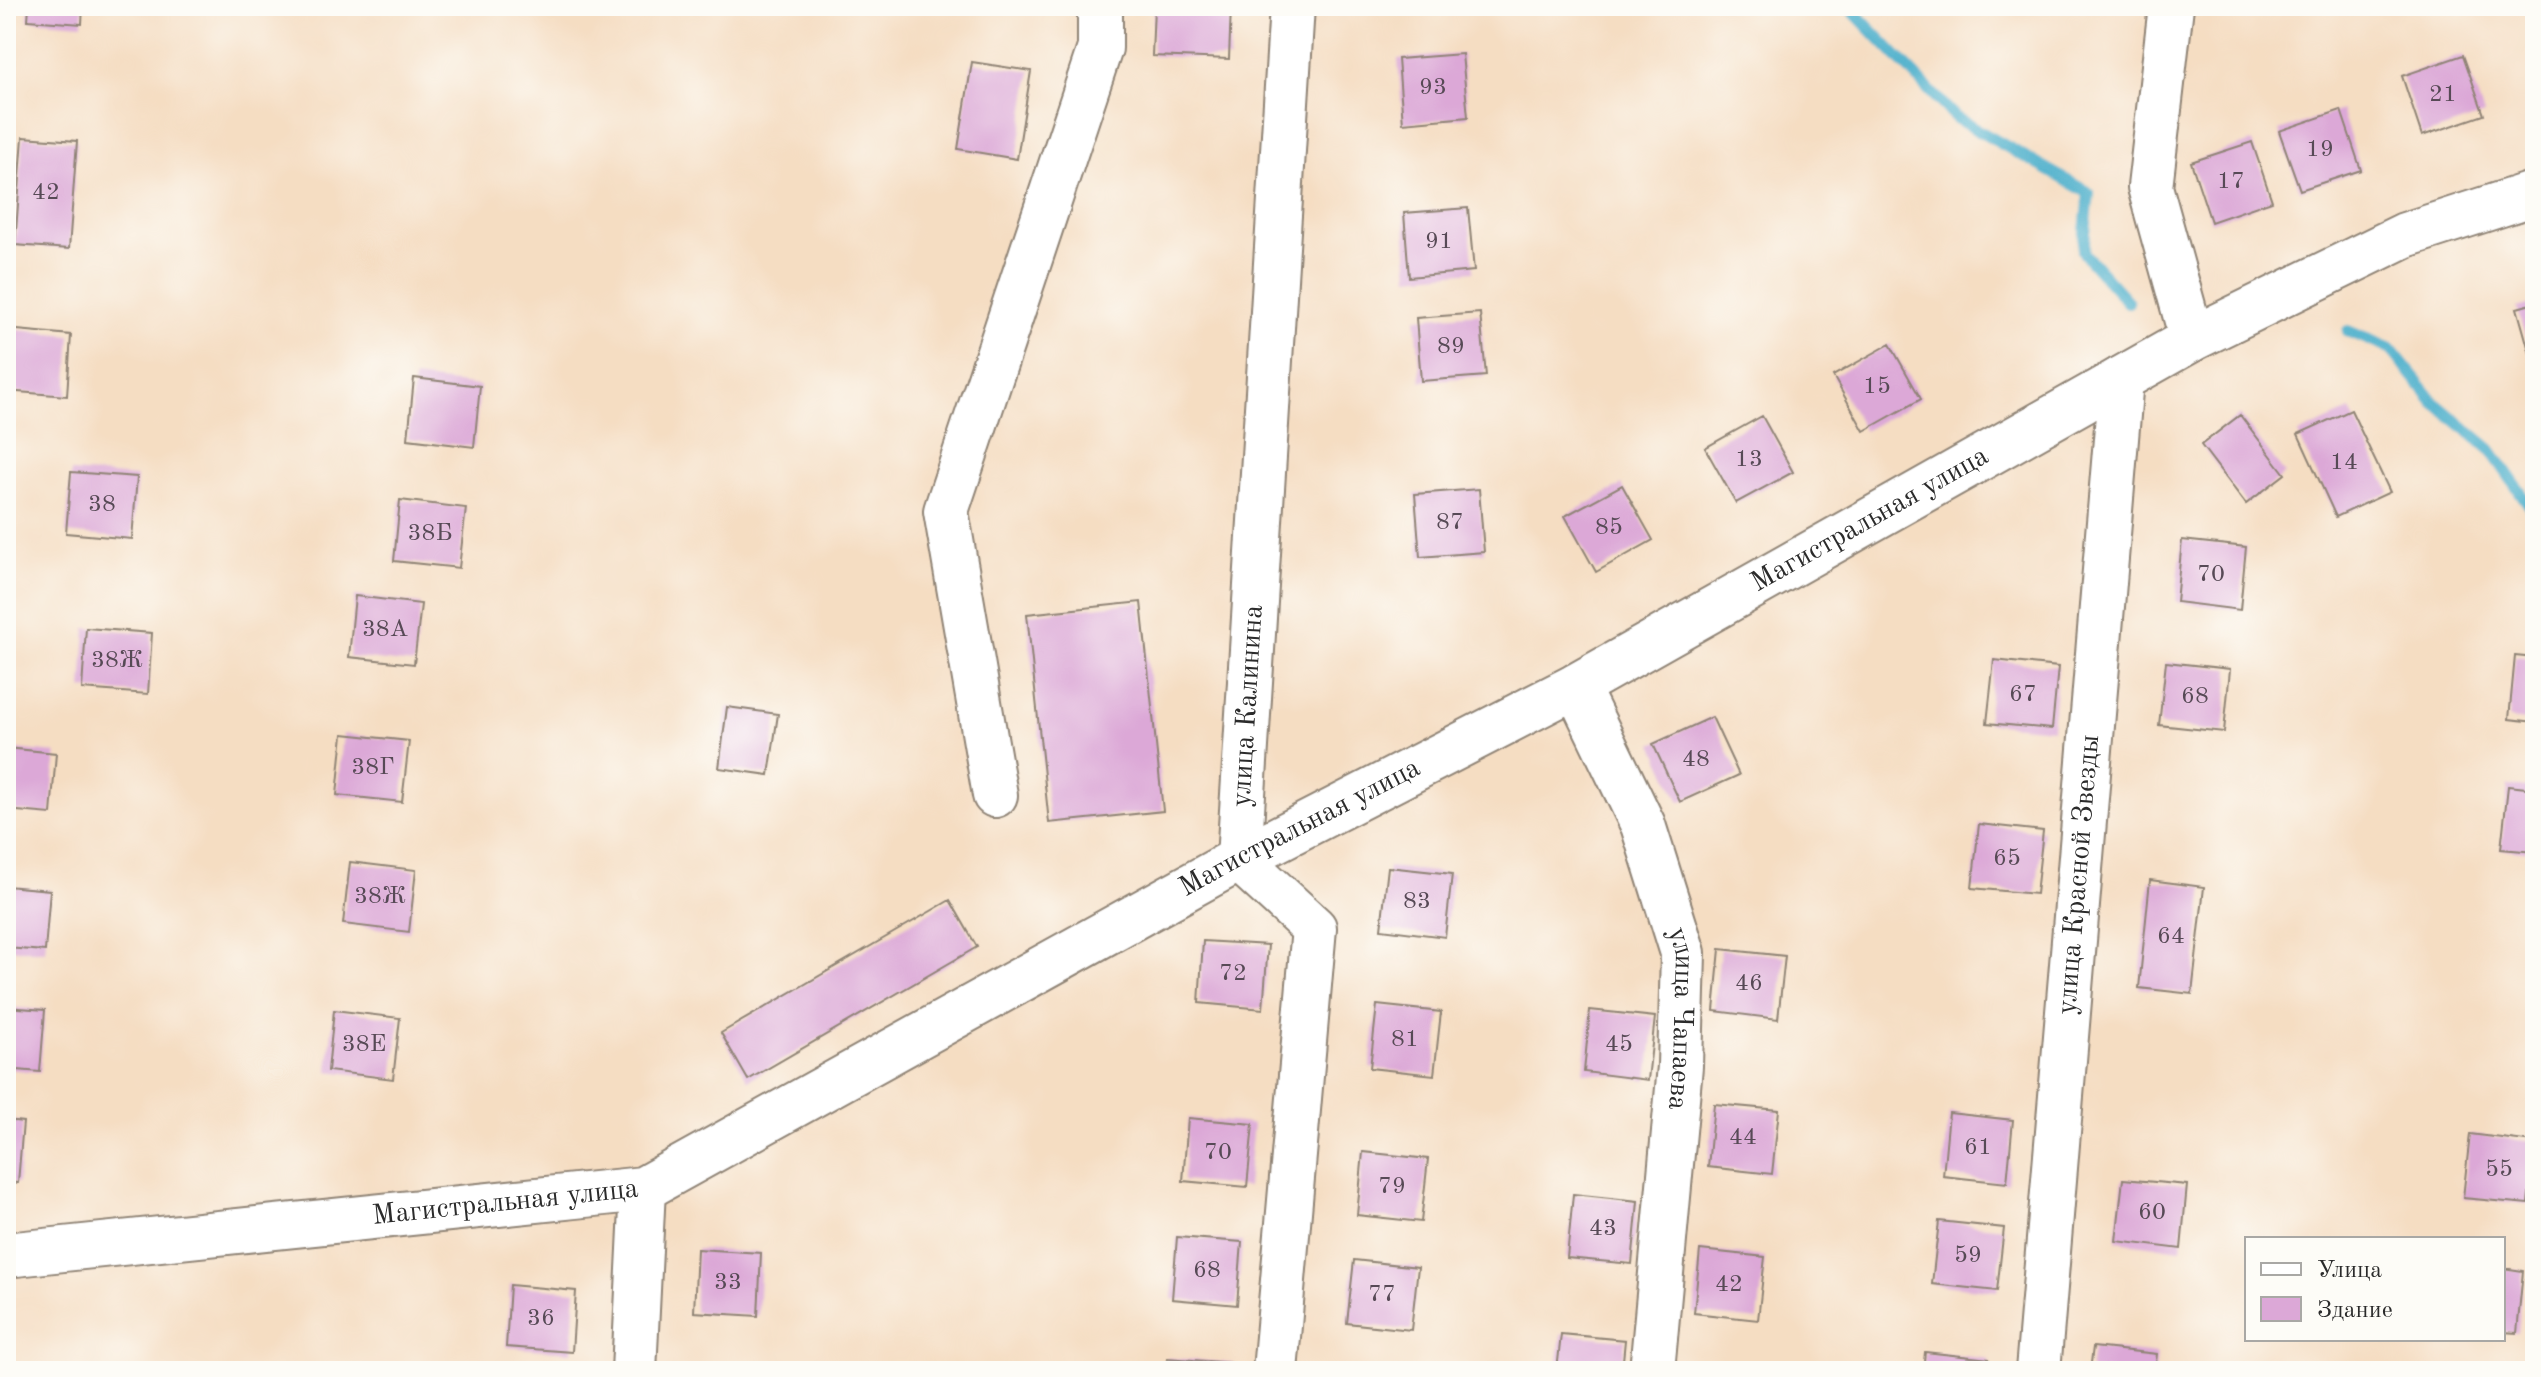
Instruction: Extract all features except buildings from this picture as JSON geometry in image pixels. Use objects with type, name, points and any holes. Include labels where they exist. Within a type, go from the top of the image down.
[{"type":"street","points":[[995,795],[946,511],[1100,48],[1100,6]]},
{"type":"street","name":"улица Калинина","points":[[1239,859],[1292,6]]},
{"type":"street","points":[[2171,6],[2150,187],[2192,339]]},
{"type":"street","name":"Магистральная улица","points":[[6,1255],[643,1189],[1239,859],[1576,686],[2192,339],[2405,235],[2535,193]]},
{"type":"street","name":"улица Красной Звезды","points":[[2038,1371],[2121,379]]},
{"type":"street","name":"улица Чапаева","points":[[1576,686],[1643,825],[1683,953],[1680,1066],[1652,1371]]},
{"type":"street","points":[[1239,859],[1314,928],[1275,1371]]},
{"type":"street","points":[[634,1371],[643,1189]]},
{"type":"waterway","points":[[1848,6],[1956,118],[2089,193],[2083,252],[2128,302]]},
{"type":"waterway","points":[[2348,331],[2391,349],[2434,402],[2490,449],[2535,513]]}]
